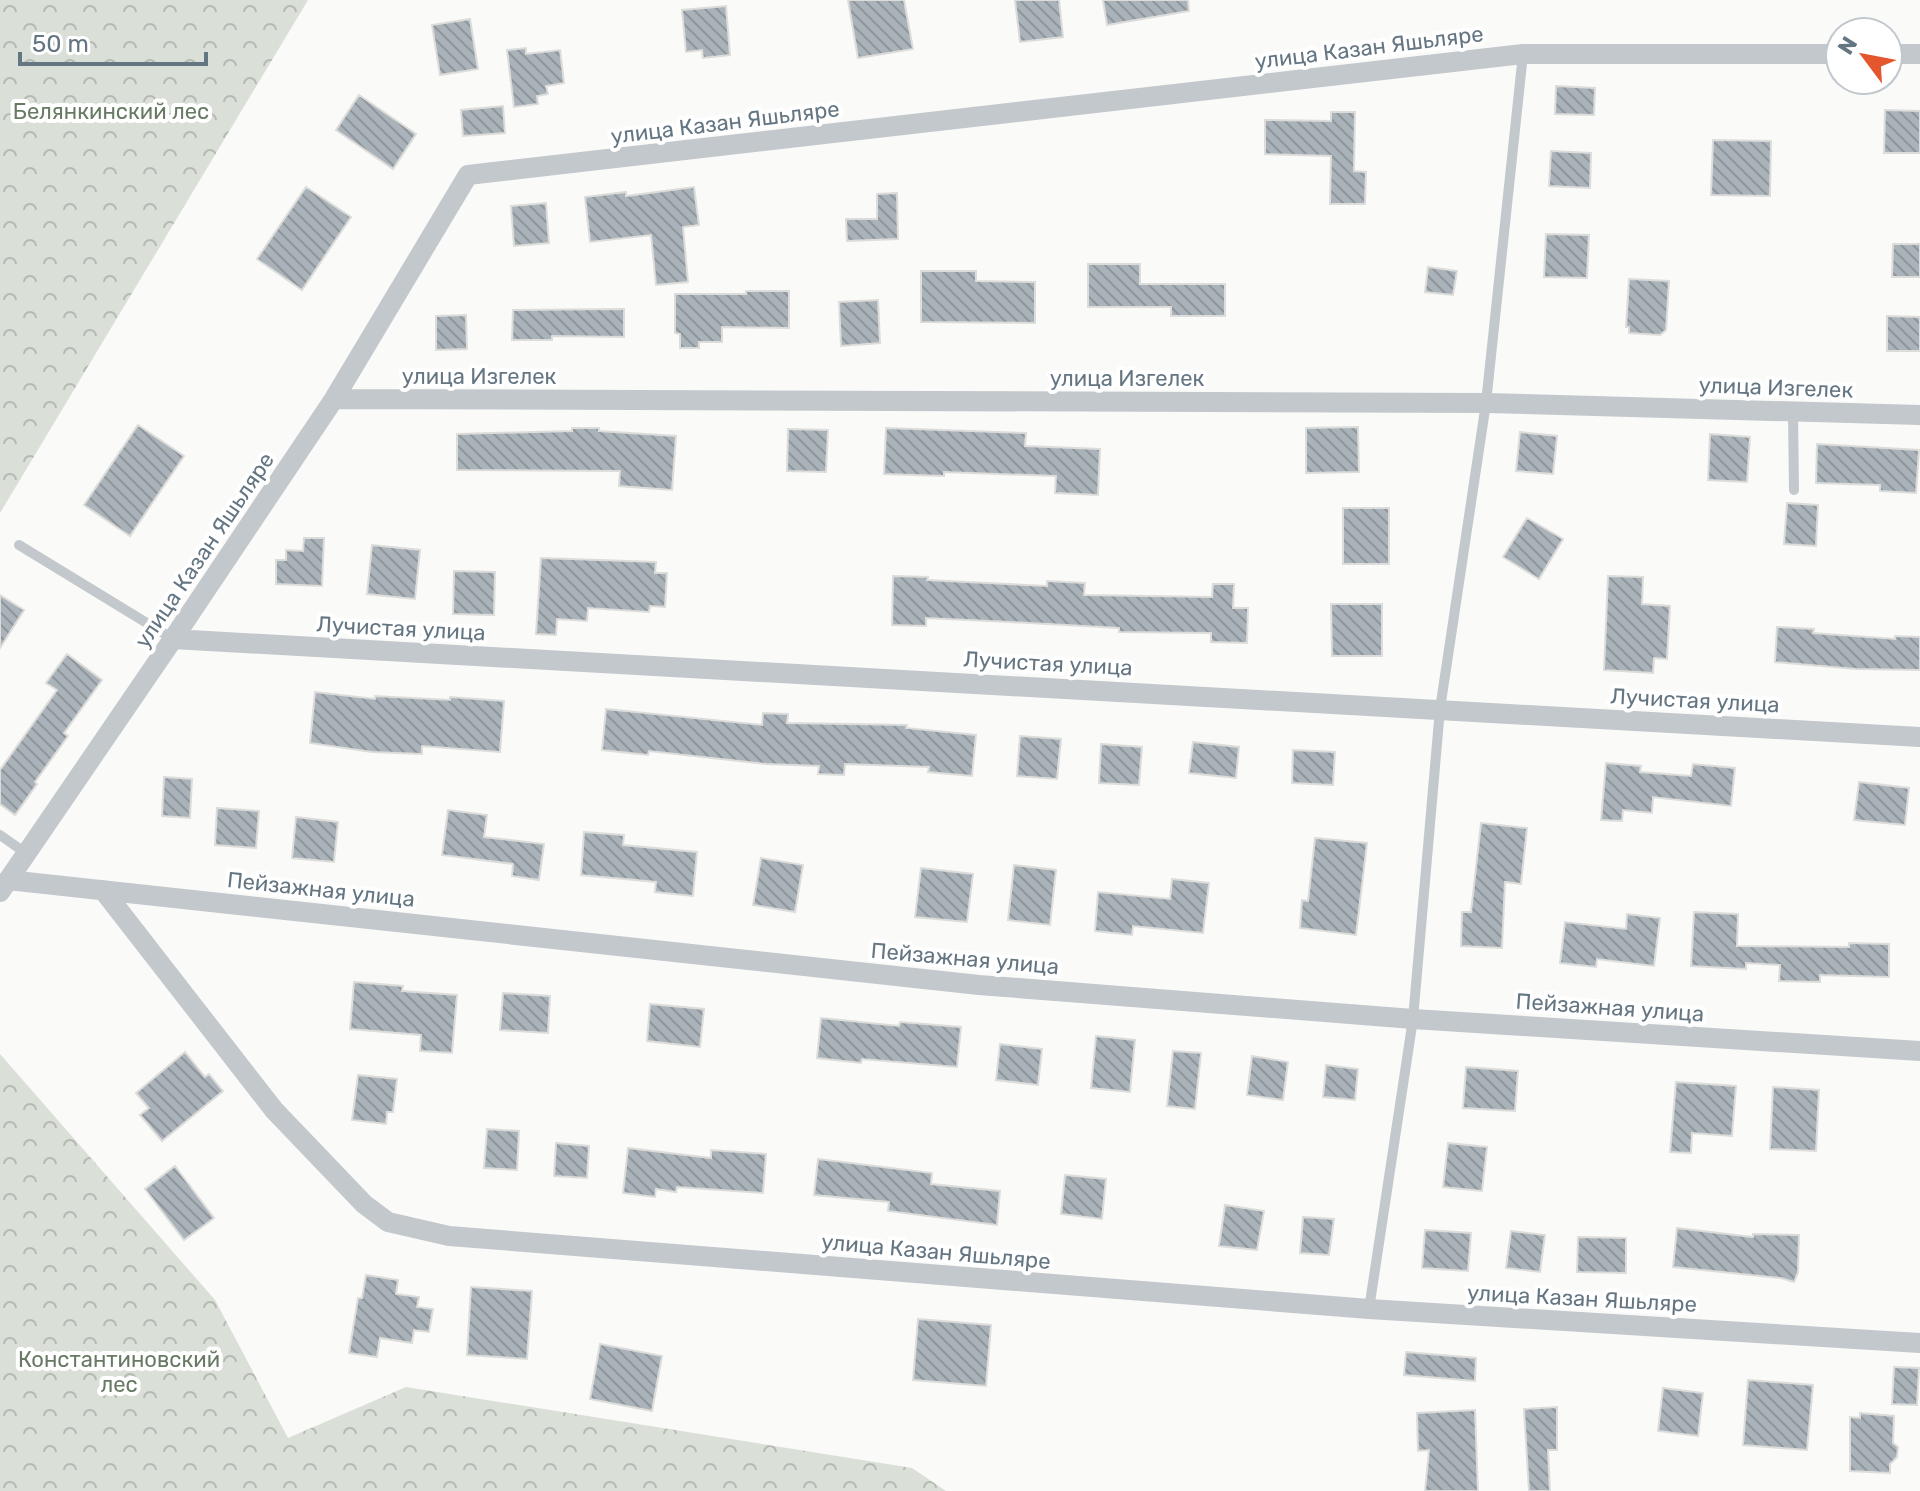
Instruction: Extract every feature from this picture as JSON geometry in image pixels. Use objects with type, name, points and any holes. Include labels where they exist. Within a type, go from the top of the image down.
[{"type":"street","name":"улица Казан Яшьляре","points":[[4,886],[334,399],[468,175],[1523,54],[1824,54]]},
{"type":"street","name":"улица Изгелек","points":[[334,399],[1486,403],[1920,415]]},
{"type":"street","name":"Лучистая улица","points":[[173,639],[1920,737]]},
{"type":"street","name":"Пейзажная улица","points":[[4,886],[103,890],[979,985],[1413,1019],[1920,1051]]},
{"type":"street","name":"улица Казан Яшьляре","points":[[103,890],[274,1110],[364,1204],[388,1222],[449,1236],[1369,1309],[1920,1343]]},
{"type":"lane","points":[[1369,1309],[1413,1019],[1440,709],[1486,403],[1523,54]]},
{"type":"lane","points":[[1793,412],[1794,490]]},
{"type":"lane","points":[[19,545],[173,639]]},
{"type":"lane","points":[[0,835],[27,854]]},
{"type":"green space","name":"Белянкинский лес","points":[[0,0],[308,0],[0,513]]},
{"type":"green space","name":"Константиновский лес","points":[[0,1054],[215,1300],[288,1438],[406,1387],[912,1468],[946,1491],[0,1491]]},
{"type":"building","points":[[848,0],[904,0],[913,49],[858,58]]},
{"type":"building","points":[[1015,0],[1059,0],[1063,37],[1020,42]]},
{"type":"building","points":[[1103,0],[1188,0],[1189,11],[1107,25]]},
{"type":"building","points":[[726,6],[730,55],[703,58],[702,50],[686,52],[682,10]]},
{"type":"building","points":[[470,19],[478,69],[440,75],[432,25]]},
{"type":"building","points":[[526,48],[526,54],[560,50],[564,83],[546,86],[548,94],[537,96],[538,104],[514,107],[507,50]]},
{"type":"building","points":[[1556,86],[1595,88],[1594,115],[1555,114]]},
{"type":"building","points":[[359,95],[416,134],[393,169],[336,130]]},
{"type":"building","points":[[503,106],[505,133],[463,136],[461,110]]},
{"type":"building","points":[[1885,110],[1920,111],[1920,153],[1884,153]]},
{"type":"building","points":[[1331,112],[1355,112],[1354,171],[1366,172],[1365,204],[1330,204],[1331,156],[1265,154],[1265,120],[1331,121]]},
{"type":"building","points":[[1713,140],[1771,141],[1770,196],[1711,195]]},
{"type":"building","points":[[1551,151],[1591,153],[1590,188],[1549,186]]},
{"type":"building","points":[[306,187],[351,217],[302,290],[257,259]]},
{"type":"building","points":[[694,187],[699,225],[683,227],[688,282],[656,285],[651,235],[590,242],[585,197],[626,192],[626,196]]},
{"type":"building","points":[[897,193],[898,239],[847,241],[846,219],[877,219],[877,194]]},
{"type":"building","points":[[546,203],[549,243],[514,246],[511,206]]},
{"type":"building","points":[[1546,234],[1589,235],[1587,278],[1544,277]]},
{"type":"building","points":[[1893,244],[1920,244],[1920,277],[1892,277]]},
{"type":"building","points":[[1088,264],[1140,264],[1140,284],[1225,284],[1225,316],[1171,316],[1171,307],[1088,307]]},
{"type":"building","points":[[1428,267],[1457,271],[1453,295],[1425,292]]},
{"type":"building","points":[[921,271],[976,271],[976,281],[1035,282],[1035,323],[921,322]]},
{"type":"building","points":[[1629,279],[1669,281],[1666,330],[1660,335],[1629,333],[1629,327],[1626,327]]},
{"type":"building","points":[[746,291],[789,291],[789,328],[722,327],[722,342],[699,342],[699,348],[680,348],[680,334],[675,333],[675,294],[746,294]]},
{"type":"building","points":[[878,300],[880,343],[841,346],[839,302]]},
{"type":"building","points":[[624,309],[624,337],[552,336],[552,340],[512,340],[513,310]]},
{"type":"building","points":[[466,315],[467,349],[436,350],[436,316]]},
{"type":"building","points":[[1887,316],[1920,317],[1920,351],[1887,351]]},
{"type":"building","points":[[138,425],[184,456],[130,536],[84,505]]},
{"type":"building","points":[[1358,427],[1359,472],[1306,473],[1306,428]]},
{"type":"building","points":[[572,428],[676,436],[672,490],[619,486],[620,471],[457,470],[457,434],[572,431]]},
{"type":"building","points":[[886,428],[1026,433],[1025,446],[1100,449],[1098,495],[1055,493],[1056,476],[944,472],[944,476],[884,474]]},
{"type":"building","points":[[788,429],[828,430],[826,472],[787,471]]},
{"type":"building","points":[[1520,432],[1557,436],[1553,474],[1516,471]]},
{"type":"building","points":[[1710,434],[1750,437],[1747,482],[1708,480]]},
{"type":"building","points":[[1817,444],[1919,450],[1916,493],[1880,491],[1880,485],[1816,483]]},
{"type":"building","points":[[1787,503],[1818,505],[1816,546],[1784,544]]},
{"type":"building","points":[[1343,508],[1389,508],[1389,564],[1343,564]]},
{"type":"building","points":[[1527,518],[1563,539],[1539,579],[1503,557]]},
{"type":"building","points":[[304,538],[324,538],[322,586],[276,584],[276,560],[286,560],[286,550],[303,551]]},
{"type":"building","points":[[372,545],[420,550],[415,599],[367,594]]},
{"type":"building","points":[[541,558],[656,562],[655,573],[667,573],[665,607],[650,606],[649,612],[588,608],[587,621],[557,619],[556,635],[536,634]]},
{"type":"building","points":[[454,571],[495,572],[494,615],[453,614]]},
{"type":"building","points":[[893,576],[1047,586],[1047,581],[1085,583],[1084,595],[1212,597],[1213,584],[1234,584],[1233,608],[1248,608],[1247,643],[1211,642],[1211,633],[1119,632],[1119,628],[1010,622],[926,618],[926,626],[892,625]]},
{"type":"building","points":[[1608,576],[1643,577],[1642,604],[1670,606],[1667,659],[1654,658],[1653,673],[1604,670]]},
{"type":"building","points":[[0,595],[24,610],[0,648]]},
{"type":"building","points":[[1331,604],[1382,604],[1382,656],[1332,656]]},
{"type":"building","points":[[1777,627],[1895,639],[1895,636],[1920,637],[1920,670],[1856,669],[1775,662]]},
{"type":"building","points":[[67,654],[102,680],[64,733],[68,736],[15,815],[0,804],[0,770],[57,690],[46,683]]},
{"type":"building","points":[[315,692],[375,699],[375,696],[450,700],[450,697],[504,701],[500,752],[422,746],[422,754],[372,752],[310,743]]},
{"type":"building","points":[[606,709],[762,725],[763,713],[788,714],[787,723],[907,725],[906,728],[976,735],[972,776],[928,772],[929,767],[845,764],[844,775],[818,774],[819,766],[766,764],[649,751],[648,755],[602,750]]},
{"type":"building","points":[[1020,736],[1061,739],[1057,779],[1017,776]]},
{"type":"building","points":[[1193,742],[1239,747],[1236,778],[1189,773]]},
{"type":"building","points":[[1101,744],[1142,747],[1139,785],[1099,783]]},
{"type":"building","points":[[1293,750],[1335,752],[1333,785],[1292,783]]},
{"type":"building","points":[[1606,763],[1641,766],[1640,772],[1691,776],[1693,764],[1735,768],[1731,806],[1653,797],[1652,813],[1623,810],[1622,821],[1601,820]]},
{"type":"building","points":[[164,777],[192,779],[190,818],[162,816]]},
{"type":"building","points":[[1859,782],[1909,788],[1905,825],[1854,820]]},
{"type":"building","points":[[217,808],[259,811],[256,848],[215,845]]},
{"type":"building","points":[[448,810],[487,815],[484,837],[544,844],[539,880],[512,876],[513,864],[442,855]]},
{"type":"building","points":[[296,817],[338,822],[334,862],[292,858]]},
{"type":"building","points":[[1481,823],[1527,828],[1521,884],[1505,882],[1502,948],[1461,946],[1462,912],[1471,912]]},
{"type":"building","points":[[584,832],[624,835],[623,845],[697,852],[693,896],[655,892],[656,882],[581,875]]},
{"type":"building","points":[[1315,838],[1367,843],[1356,935],[1300,928],[1302,900],[1308,901]]},
{"type":"building","points":[[761,858],[803,865],[795,912],[753,905]]},
{"type":"building","points":[[1014,865],[1056,870],[1050,925],[1008,920]]},
{"type":"building","points":[[921,868],[973,874],[967,922],[915,917]]},
{"type":"building","points":[[1172,879],[1209,883],[1203,933],[1133,926],[1132,935],[1095,931],[1098,892],[1170,899]]},
{"type":"building","points":[[1694,912],[1738,914],[1737,946],[1849,947],[1849,943],[1889,944],[1889,977],[1820,975],[1820,982],[1779,981],[1780,965],[1746,963],[1746,969],[1691,966]]},
{"type":"building","points":[[1627,914],[1660,918],[1654,966],[1597,959],[1596,967],[1560,963],[1565,922],[1626,929]]},
{"type":"building","points":[[354,982],[403,986],[402,991],[457,995],[452,1053],[420,1051],[421,1035],[350,1029]]},
{"type":"building","points":[[503,993],[550,996],[548,1033],[500,1030]]},
{"type":"building","points":[[650,1004],[704,1009],[700,1047],[647,1041]]},
{"type":"building","points":[[821,1018],[899,1026],[900,1022],[961,1027],[957,1067],[817,1058]]},
{"type":"building","points":[[1096,1036],[1135,1040],[1130,1092],[1091,1088]]},
{"type":"building","points":[[1000,1044],[1042,1049],[1038,1085],[996,1080]]},
{"type":"building","points":[[1173,1051],[1201,1053],[1195,1109],[1167,1106]]},
{"type":"building","points":[[185,1052],[205,1077],[209,1074],[223,1091],[162,1141],[140,1115],[149,1108],[136,1093]]},
{"type":"building","points":[[1252,1056],[1288,1062],[1283,1100],[1247,1095]]},
{"type":"building","points":[[1326,1065],[1358,1069],[1355,1100],[1323,1097]]},
{"type":"building","points":[[1466,1067],[1518,1071],[1515,1111],[1463,1108]]},
{"type":"building","points":[[358,1075],[397,1079],[393,1112],[387,1112],[386,1124],[352,1120]]},
{"type":"building","points":[[1676,1082],[1736,1086],[1732,1136],[1692,1133],[1691,1153],[1670,1152]]},
{"type":"building","points":[[1773,1087],[1819,1090],[1816,1151],[1770,1149]]},
{"type":"building","points":[[487,1129],[519,1131],[517,1170],[484,1168]]},
{"type":"building","points":[[556,1143],[589,1146],[587,1178],[554,1176]]},
{"type":"building","points":[[1448,1143],[1487,1147],[1482,1191],[1443,1187]]},
{"type":"building","points":[[628,1148],[711,1158],[711,1150],[766,1154],[763,1193],[677,1187],[676,1192],[656,1189],[655,1197],[623,1193]]},
{"type":"building","points":[[818,1159],[932,1173],[931,1184],[1000,1191],[997,1225],[888,1211],[889,1202],[814,1195]]},
{"type":"building","points":[[175,1166],[214,1218],[184,1240],[145,1189]]},
{"type":"building","points":[[1065,1175],[1106,1179],[1102,1219],[1061,1214]]},
{"type":"building","points":[[1225,1205],[1264,1211],[1257,1250],[1219,1246]]},
{"type":"building","points":[[1303,1217],[1334,1219],[1329,1255],[1300,1253]]},
{"type":"building","points":[[1677,1228],[1753,1237],[1753,1234],[1799,1235],[1798,1272],[1794,1282],[1673,1267]]},
{"type":"building","points":[[1425,1230],[1471,1233],[1468,1271],[1422,1268]]},
{"type":"building","points":[[1511,1231],[1545,1235],[1540,1272],[1506,1268]]},
{"type":"building","points":[[1578,1237],[1626,1238],[1626,1273],[1577,1272]]},
{"type":"building","points":[[366,1275],[398,1280],[396,1294],[419,1297],[417,1307],[433,1309],[429,1332],[414,1330],[412,1343],[380,1338],[377,1357],[349,1353],[358,1298],[362,1298]]},
{"type":"building","points":[[471,1287],[532,1291],[527,1359],[467,1355]]},
{"type":"building","points":[[918,1319],[991,1325],[986,1386],[913,1380]]},
{"type":"building","points":[[600,1344],[662,1356],[652,1411],[590,1399]]},
{"type":"building","points":[[1406,1352],[1476,1358],[1475,1381],[1404,1375]]},
{"type":"building","points":[[1894,1367],[1919,1368],[1917,1405],[1892,1404]]},
{"type":"building","points":[[1748,1380],[1813,1385],[1807,1450],[1743,1445]]},
{"type":"building","points":[[1663,1388],[1703,1393],[1698,1436],[1658,1431]]},
{"type":"building","points":[[1557,1407],[1557,1450],[1548,1450],[1550,1491],[1529,1491],[1524,1409]]},
{"type":"building","points":[[1475,1410],[1478,1491],[1425,1491],[1429,1450],[1418,1451],[1417,1413]]},
{"type":"building","points":[[1860,1413],[1894,1416],[1893,1443],[1898,1447],[1897,1457],[1890,1464],[1890,1473],[1850,1471],[1850,1417],[1860,1418]]}]
